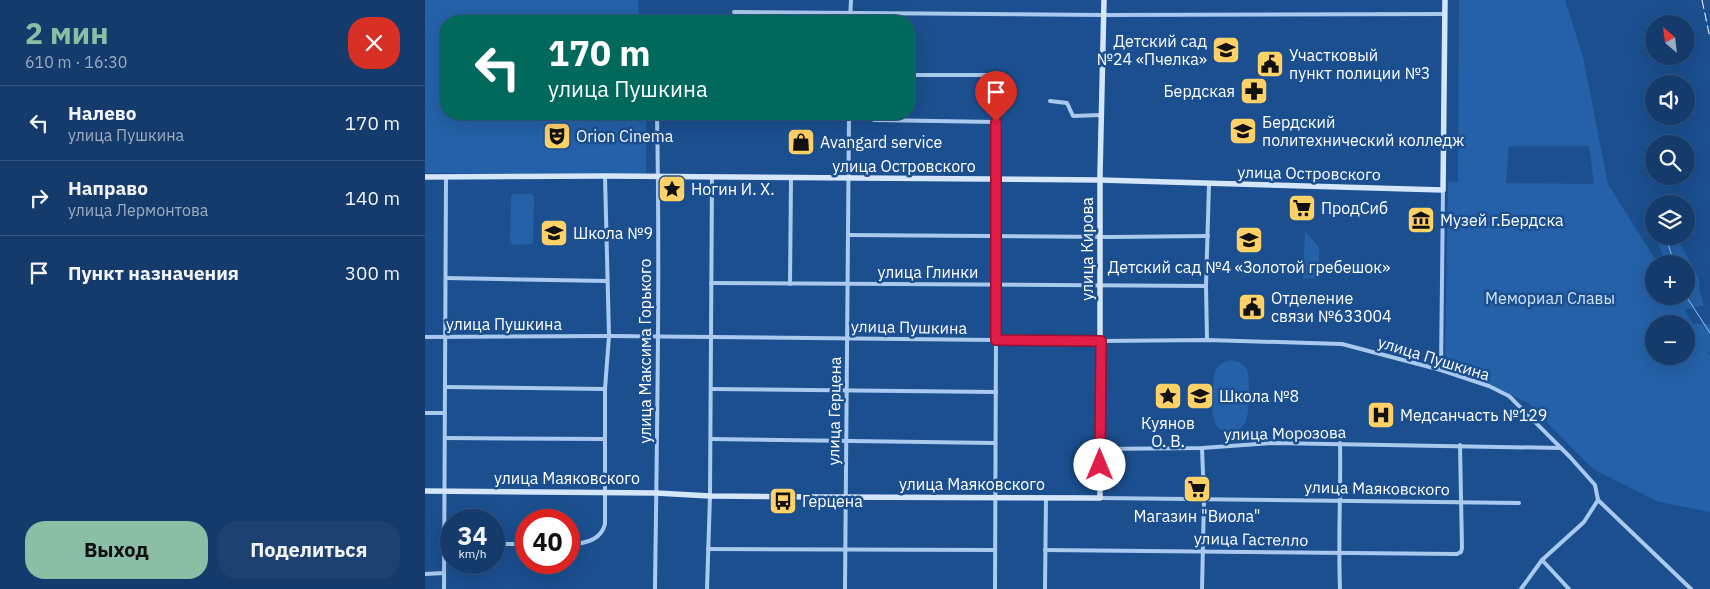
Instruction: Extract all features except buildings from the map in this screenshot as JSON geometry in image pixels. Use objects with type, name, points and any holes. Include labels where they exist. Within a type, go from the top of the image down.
[{"type":"street","points":[[851,0],[851,15]]},
{"type":"street","name":"улица Кирова","points":[[1100,498],[1100,180],[1104,0]]},
{"type":"street","points":[[1441,370],[1445,0]]},
{"type":"street","points":[[733,12],[1445,14]]},
{"type":"street","points":[[915,74],[997,75],[995,589]]},
{"type":"street","points":[[1051,101],[1067,103],[1073,116],[1101,115]]},
{"type":"street","name":"улица Максима Горького","points":[[655,589],[659,177],[657,120]]},
{"type":"street","name":"улица Герцена","points":[[845,589],[849,120]]},
{"type":"street","points":[[874,120],[996,122]]},
{"type":"street","points":[[580,543],[593,539],[603,530],[605,389],[609,336],[605,176]]},
{"type":"street","name":"улица Островского","points":[[425,177],[605,176],[1100,180],[1443,190]]},
{"type":"street","points":[[444,509],[445,177]]},
{"type":"street","points":[[707,589],[711,439],[712,178]]},
{"type":"street","points":[[790,284],[791,179]]},
{"type":"street","points":[[1207,340],[1206,286],[1209,184]]},
{"type":"street","points":[[848,235],[1207,236]]},
{"type":"street","points":[[446,278],[607,281]]},
{"type":"street","name":"улица Глинки","points":[[711,283],[1206,286]]},
{"type":"street","name":"улица Пушкина","points":[[425,337],[609,336],[1101,341],[1207,340],[1342,344],[1441,370],[1489,386],[1509,396],[1595,485],[1598,500]]},
{"type":"street","points":[[445,387],[605,389]]},
{"type":"street","points":[[711,389],[996,392]]},
{"type":"street","points":[[425,413],[445,413]]},
{"type":"street","points":[[445,438],[605,439]]},
{"type":"street","points":[[711,439],[995,443]]},
{"type":"street","name":"улица Морозова","points":[[1100,449],[1202,448],[1271,442],[1561,448]]},
{"type":"street","points":[[1340,444],[1341,501],[1338,552],[1340,589]]},
{"type":"street","points":[[1460,445],[1461,502]]},
{"type":"street","points":[[1202,448],[1204,499],[1202,589]]},
{"type":"street","name":"улица Маяковского","points":[[425,492],[604,492],[710,496],[1519,503]]},
{"type":"street","points":[[1045,589],[1046,498]]},
{"type":"street","points":[[1521,589],[1542,560],[1584,522],[1598,500],[1691,589]]},
{"type":"street","name":"улица Гастелло","points":[[1045,550],[1203,550],[1457,554],[1461,552],[1462,548],[1461,502]]},
{"type":"street","points":[[708,548],[995,550]]},
{"type":"street","points":[[1542,560],[1569,589]]},
{"type":"street","points":[[425,574],[440,573]]},
{"type":"street","points":[[444,574],[444,589]]},
{"type":"green space","points":[[425,0],[638,0],[639,15],[440,15],[440,120],[646,120],[646,174],[425,173]]},
{"type":"green space","name":"Мемориал Славы","points":[[1459,0],[1565,0],[1583,57],[1608,184],[1652,255],[1645,255],[1645,305],[1695,305],[1695,272],[1699,279],[1700,293],[1704,305],[1685,310],[1688,315],[1645,315],[1645,365],[1695,365],[1695,324],[1710,324],[1710,353],[1707,351],[1710,357],[1710,512],[1659,502],[1593,469],[1528,403],[1445,361],[1448,182],[1458,182]],"holes":[[[1509,146],[1589,146],[1594,184],[1506,183]]]},
{"type":"green space","points":[[512,194],[531,194],[534,197],[533,242],[531,244],[513,245],[510,242]]},
{"type":"green space","points":[[1305,231],[1319,247],[1319,278],[1303,279]]},
{"type":"green space","name":"Мемориал Славы","points":[[1659,245],[1681,245],[1686,255],[1662,255]]},
{"type":"green space","points":[[1231,360],[1241,363],[1247,370],[1249,397],[1245,423],[1239,430],[1229,432],[1221,430],[1216,425],[1213,418],[1212,400],[1216,370],[1222,363]]},
{"type":"waterway","points":[[1668,245],[1672,255]]},
{"type":"waterway","points":[[1692,305],[1710,333]]},
{"type":"railway","points":[[1702,0],[1710,38]]},
{"type":"place","name":"Детский сад №24 «Пчелка»","points":[[1226,50]]},
{"type":"place","name":"Участковый пункт полиции №3","points":[[1270,64]]},
{"type":"place","name":"Бердская","points":[[1254,91]]},
{"type":"place","name":"Бердский политехнический колледж","points":[[1243,131]]},
{"type":"place","name":"Orion Cinema","points":[[557,136]]},
{"type":"place","name":"Avangard service","points":[[801,142]]},
{"type":"place","name":"Ногин И. Х.","points":[[672,189]]},
{"type":"place","name":"ПродСиб","points":[[1302,208]]},
{"type":"place","name":"Музей г.Бердска","points":[[1421,220]]},
{"type":"place","name":"Школа №9","points":[[554,233]]},
{"type":"place","name":"Детский сад №4 «Золотой гребешок»","points":[[1249,240]]},
{"type":"place","name":"Отделение связи №633004","points":[[1252,307]]},
{"type":"place","name":"Куянов О. В.","points":[[1168,396]]},
{"type":"place","name":"Школа №8","points":[[1200,396]]},
{"type":"place","name":"Медсанчасть №129","points":[[1381,415]]},
{"type":"place","name":"Магазин \"Виола\"","points":[[1197,489]]},
{"type":"place","name":"Герцена","points":[[783,501]]},
{"type":"route","points":[[996,122],[996,340],[1101,341],[1100,465]]}]
